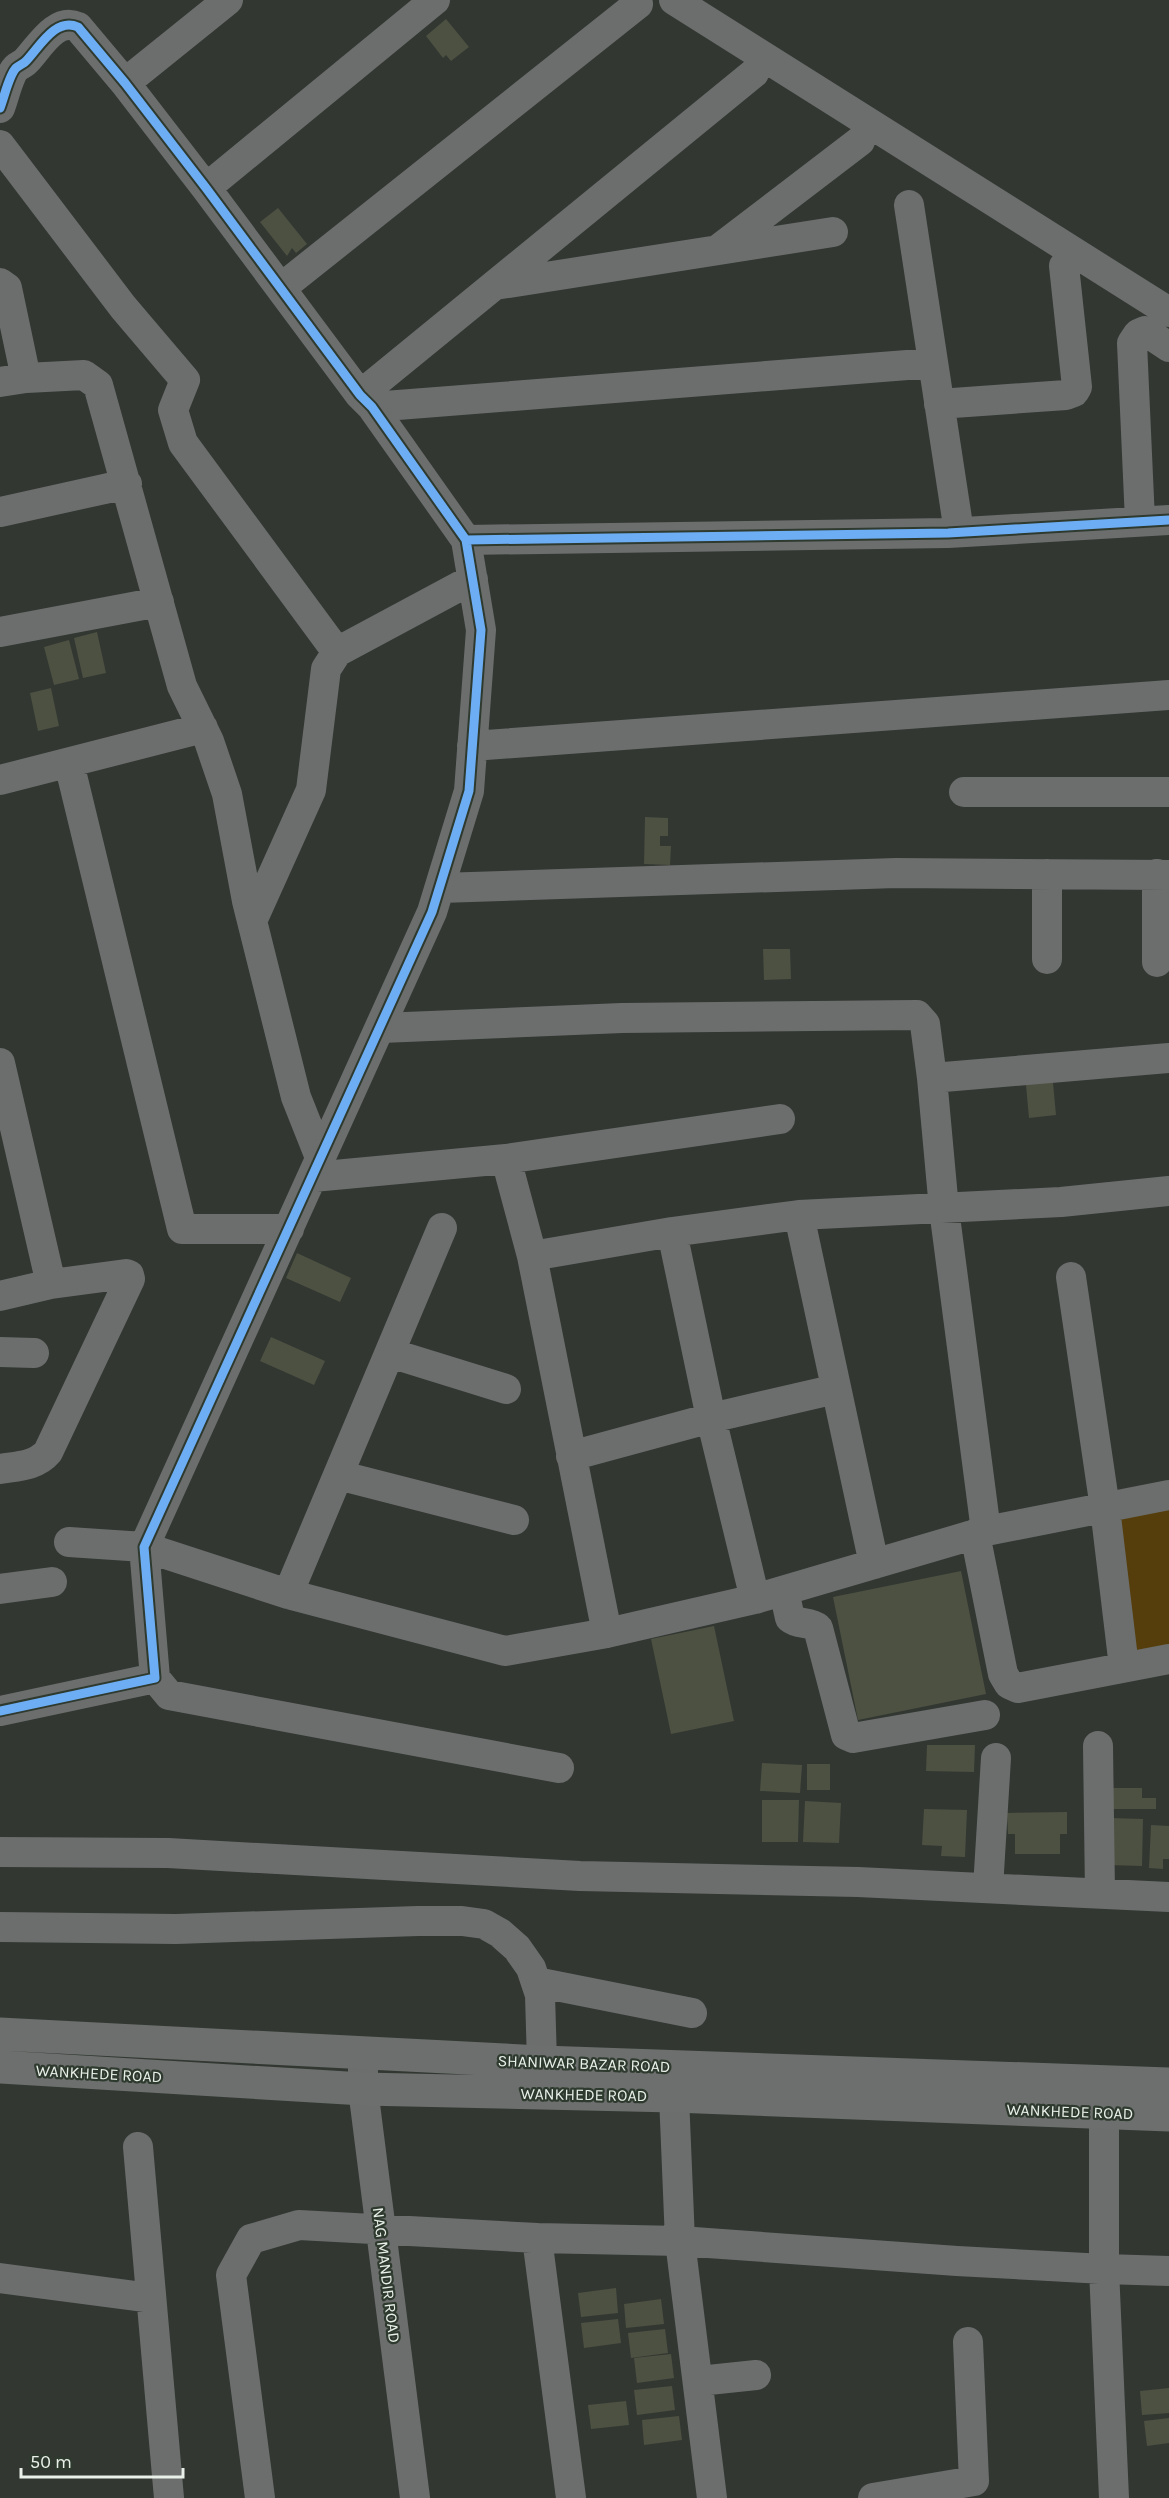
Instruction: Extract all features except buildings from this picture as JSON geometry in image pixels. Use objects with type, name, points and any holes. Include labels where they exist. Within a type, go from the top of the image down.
[{"type":"main road","name":"SHANIWAR BAZAR ROAD","points":[[0,2034],[542,2062],[1169,2084]]},
{"type":"main road","name":"WANKHEDE ROAD","points":[[0,2067],[363,2089],[674,2096],[1169,2115]]},
{"type":"street","points":[[125,84],[228,0]]},
{"type":"street","points":[[206,188],[435,0]]},
{"type":"street","points":[[674,0],[1169,312]]},
{"type":"street","points":[[281,288],[638,4]]},
{"type":"street","points":[[69,12],[78,27],[206,188],[366,401],[466,540],[481,630],[469,791],[432,912],[290,1229],[144,1546],[155,1678],[170,1695],[559,1768]]},
{"type":"street","points":[[0,108],[8,63],[24,63],[54,30],[62,25],[69,12]]},
{"type":"street","points":[[366,401],[494,285],[754,73]]},
{"type":"street","points":[[717,250],[860,141]]},
{"type":"street","points":[[0,145],[123,307],[184,380],[173,410],[183,443],[337,652]]},
{"type":"street","points":[[909,205],[959,532]]},
{"type":"street","points":[[494,285],[833,232]]},
{"type":"street","points":[[939,404],[1065,395],[1074,392],[1077,387],[1064,266]]},
{"type":"street","points":[[0,283],[7,288],[13,380],[84,375],[98,385],[182,686],[202,728],[227,794],[252,921],[296,1097],[317,1168]]},
{"type":"street","points":[[1140,521],[1132,343],[1138,334],[1145,331],[1169,347]]},
{"type":"street","points":[[366,401],[933,363]]},
{"type":"street","points":[[0,512],[127,484]]},
{"type":"street","points":[[466,540],[959,532],[1169,520]]},
{"type":"street","points":[[252,921],[311,790],[326,669],[337,652],[473,579]]},
{"type":"street","points":[[0,632],[159,602]]},
{"type":"street","points":[[472,746],[1169,695]]},
{"type":"street","points":[[0,780],[202,728]]},
{"type":"street","points":[[69,764],[182,1229],[290,1229]]},
{"type":"street","points":[[964,792],[1169,792]]},
{"type":"street","points":[[440,888],[896,873],[1163,874],[1157,962]]},
{"type":"street","points":[[1047,874],[1047,959]]},
{"type":"street","points":[[381,1028],[622,1018],[917,1015],[925,1024],[980,1533],[1003,1674],[1009,1684],[1018,1688],[1169,1659]]},
{"type":"street","points":[[932,1078],[1169,1058]]},
{"type":"street","points":[[0,1063],[51,1284]]},
{"type":"street","points":[[317,1168],[506,1159],[780,1119]]},
{"type":"street","points":[[506,1159],[532,1256],[607,1633]]},
{"type":"street","points":[[532,1256],[672,1232],[799,1215],[1060,1202],[1169,1191]]},
{"type":"street","points":[[799,1215],[874,1564]]},
{"type":"street","points":[[288,1594],[442,1228]]},
{"type":"street","points":[[672,1232],[711,1418],[755,1599]]},
{"type":"street","points":[[0,1296],[51,1284],[126,1274],[130,1279],[48,1452],[42,1459],[32,1464],[0,1469]]},
{"type":"street","points":[[1071,1277],[1106,1508],[1124,1667]]},
{"type":"street","points":[[0,1353],[34,1353]]},
{"type":"street","points":[[390,1353],[506,1389]]},
{"type":"street","points":[[571,1456],[711,1418],[836,1389]]},
{"type":"street","points":[[339,1475],[514,1520]]},
{"type":"street","points":[[69,1542],[144,1546],[288,1594],[505,1651],[607,1633],[755,1599],[980,1533],[1169,1495]]},
{"type":"street","points":[[0,1589],[52,1582]]},
{"type":"street","points":[[784,1591],[790,1618],[793,1621],[813,1624],[818,1628],[846,1735],[854,1738],[985,1715]]},
{"type":"street","points":[[0,1711],[155,1678]]},
{"type":"street","points":[[1098,1746],[1101,1893]]},
{"type":"street","points":[[988,1888],[996,1758]]},
{"type":"street","points":[[0,1852],[168,1853],[580,1876],[858,1882],[1169,1897]]},
{"type":"street","points":[[0,1927],[176,1929],[462,1921],[484,1924],[500,1933],[527,1961],[536,1982],[540,1995],[542,2062]]},
{"type":"street","points":[[536,1982],[692,2013]]},
{"type":"street","name":"NAG MANDIR ROAD","points":[[363,2052],[363,2089],[416,2498]]},
{"type":"street","points":[[674,2096],[680,2241],[712,2498]]},
{"type":"street","points":[[1104,2112],[1104,2269],[1114,2498]]},
{"type":"street","points":[[138,2147],[170,2498]]},
{"type":"street","points":[[260,2498],[231,2275],[251,2239],[299,2225],[537,2238],[680,2241],[957,2261],[1169,2271]]},
{"type":"street","points":[[537,2238],[571,2498]]},
{"type":"street","points":[[0,2278],[151,2298]]},
{"type":"street","points":[[873,2498],[974,2490],[968,2342]]},
{"type":"street","points":[[699,2381],[756,2375]]},
{"type":"shaded area","points":[[1169,1506],[1169,1649],[1136,1655],[1119,1521],[1125,1515]]},
{"type":"cycle path","points":[[0,108],[13,71],[26,61],[56,29],[70,25],[78,27],[125,83],[360,395],[372,407],[466,540],[948,533],[1169,520]]},
{"type":"cycle path","points":[[0,1711],[155,1678],[144,1547],[432,912],[469,791],[481,630],[466,540]]}]
